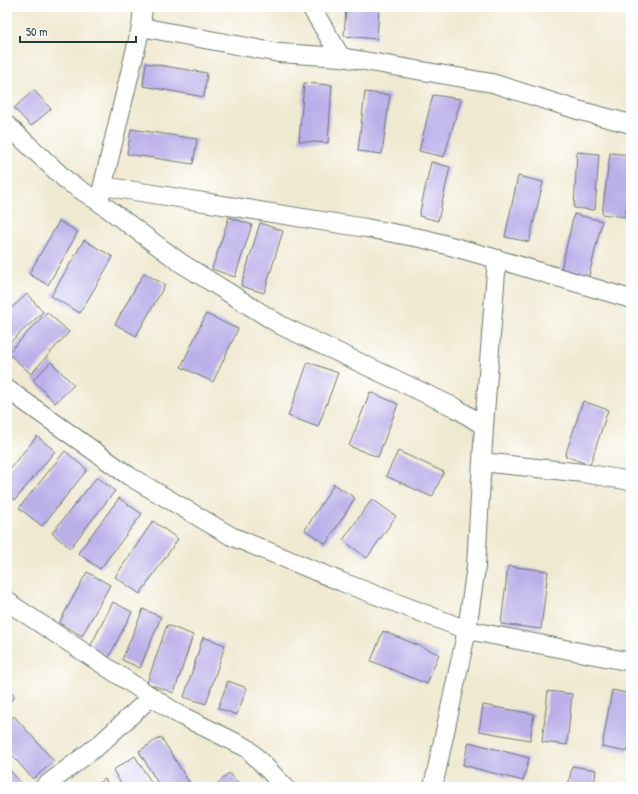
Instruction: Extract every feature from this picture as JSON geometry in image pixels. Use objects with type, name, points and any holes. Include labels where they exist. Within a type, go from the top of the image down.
[{"type":"street","points":[[101,194],[141,27],[143,7]]},
{"type":"street","points":[[312,7],[342,56]]},
{"type":"street","points":[[141,27],[279,53],[342,56],[492,83],[581,111],[631,124]]},
{"type":"street","points":[[7,125],[67,182],[101,194],[366,228],[425,239],[631,299]]},
{"type":"street","points":[[101,194],[181,263],[282,326],[456,408],[484,426]]},
{"type":"street","points":[[433,787],[467,630],[476,566],[484,426],[497,259]]},
{"type":"street","points":[[7,389],[129,476],[231,536],[349,585],[467,630],[631,662]]},
{"type":"street","points":[[482,462],[583,473],[631,481]]},
{"type":"street","points":[[9,604],[178,714],[247,748],[286,787]]},
{"type":"street","points":[[44,787],[100,744],[151,697]]},
{"type":"building","points":[[346,7],[379,7],[377,39],[344,36]]},
{"type":"building","points":[[146,63],[207,73],[204,97],[143,86]]},
{"type":"building","points":[[304,83],[332,85],[328,143],[299,141]]},
{"type":"building","points":[[34,90],[51,109],[31,126],[14,108]]},
{"type":"building","points":[[365,92],[390,95],[382,154],[358,151]]},
{"type":"building","points":[[433,95],[461,99],[444,157],[419,151]]},
{"type":"building","points":[[131,129],[197,139],[193,164],[127,154]]},
{"type":"building","points":[[577,152],[599,154],[595,210],[574,208]]},
{"type":"building","points":[[610,153],[631,155],[631,171],[625,217],[602,214]]},
{"type":"building","points":[[431,162],[450,167],[438,221],[419,216]]},
{"type":"building","points":[[518,176],[543,182],[529,242],[505,237]]},
{"type":"building","points":[[574,214],[602,221],[588,280],[560,274]]},
{"type":"building","points":[[229,217],[252,225],[235,277],[212,269]]},
{"type":"building","points":[[59,221],[78,232],[48,285],[29,274]]},
{"type":"building","points":[[260,223],[283,231],[264,293],[241,286]]},
{"type":"building","points":[[84,240],[113,257],[80,313],[51,296]]},
{"type":"building","points":[[144,273],[165,285],[136,336],[115,324]]},
{"type":"building","points":[[27,294],[43,312],[7,345],[7,312]]},
{"type":"building","points":[[47,312],[69,332],[31,374],[8,353]]},
{"type":"building","points":[[206,314],[238,329],[213,382],[181,367]]},
{"type":"building","points":[[51,362],[74,385],[55,403],[33,380]]},
{"type":"building","points":[[308,362],[338,373],[318,427],[288,416]]},
{"type":"building","points":[[370,392],[398,404],[378,457],[349,446]]},
{"type":"building","points":[[583,401],[608,410],[590,465],[565,456]]},
{"type":"building","points":[[37,436],[55,451],[15,500],[7,494],[7,472]]},
{"type":"building","points":[[65,451],[87,470],[42,526],[19,508]]},
{"type":"building","points":[[398,451],[444,472],[432,497],[386,476]]},
{"type":"building","points":[[97,477],[115,491],[70,548],[52,533]]},
{"type":"building","points":[[334,484],[355,498],[326,544],[305,530]]},
{"type":"building","points":[[119,498],[142,514],[100,569],[78,553]]},
{"type":"building","points":[[372,499],[396,516],[367,558],[343,540]]},
{"type":"building","points":[[153,521],[178,539],[140,594],[115,577]]},
{"type":"building","points":[[508,566],[548,571],[541,629],[501,624]]},
{"type":"building","points":[[87,572],[110,585],[82,636],[59,623]]},
{"type":"building","points":[[113,602],[132,612],[109,657],[90,647]]},
{"type":"building","points":[[143,609],[161,617],[140,668],[122,660]]},
{"type":"building","points":[[167,625],[193,635],[174,693],[147,683]]},
{"type":"building","points":[[383,631],[439,654],[427,684],[371,661]]},
{"type":"building","points":[[203,637],[225,645],[206,704],[184,697]]},
{"type":"building","points":[[228,681],[247,688],[237,715],[218,708]]},
{"type":"building","points":[[7,688],[15,697],[7,704]]},
{"type":"building","points":[[612,690],[631,694],[631,733],[627,752],[602,747]]},
{"type":"building","points":[[548,691],[572,694],[567,745],[542,742]]},
{"type":"building","points":[[483,705],[534,714],[530,740],[479,731]]},
{"type":"building","points":[[14,716],[54,761],[33,779],[7,750],[7,723]]},
{"type":"building","points":[[161,737],[192,787],[160,787],[139,751]]},
{"type":"building","points":[[469,742],[529,758],[523,781],[463,765]]},
{"type":"building","points":[[135,756],[154,787],[123,787],[113,770]]},
{"type":"building","points":[[572,766],[596,770],[594,787],[568,787]]},
{"type":"building","points":[[7,767],[21,783],[17,787],[7,787]]},
{"type":"building","points":[[229,773],[242,787],[214,787]]},
{"type":"building","points":[[105,779],[110,787],[91,787]]}]
